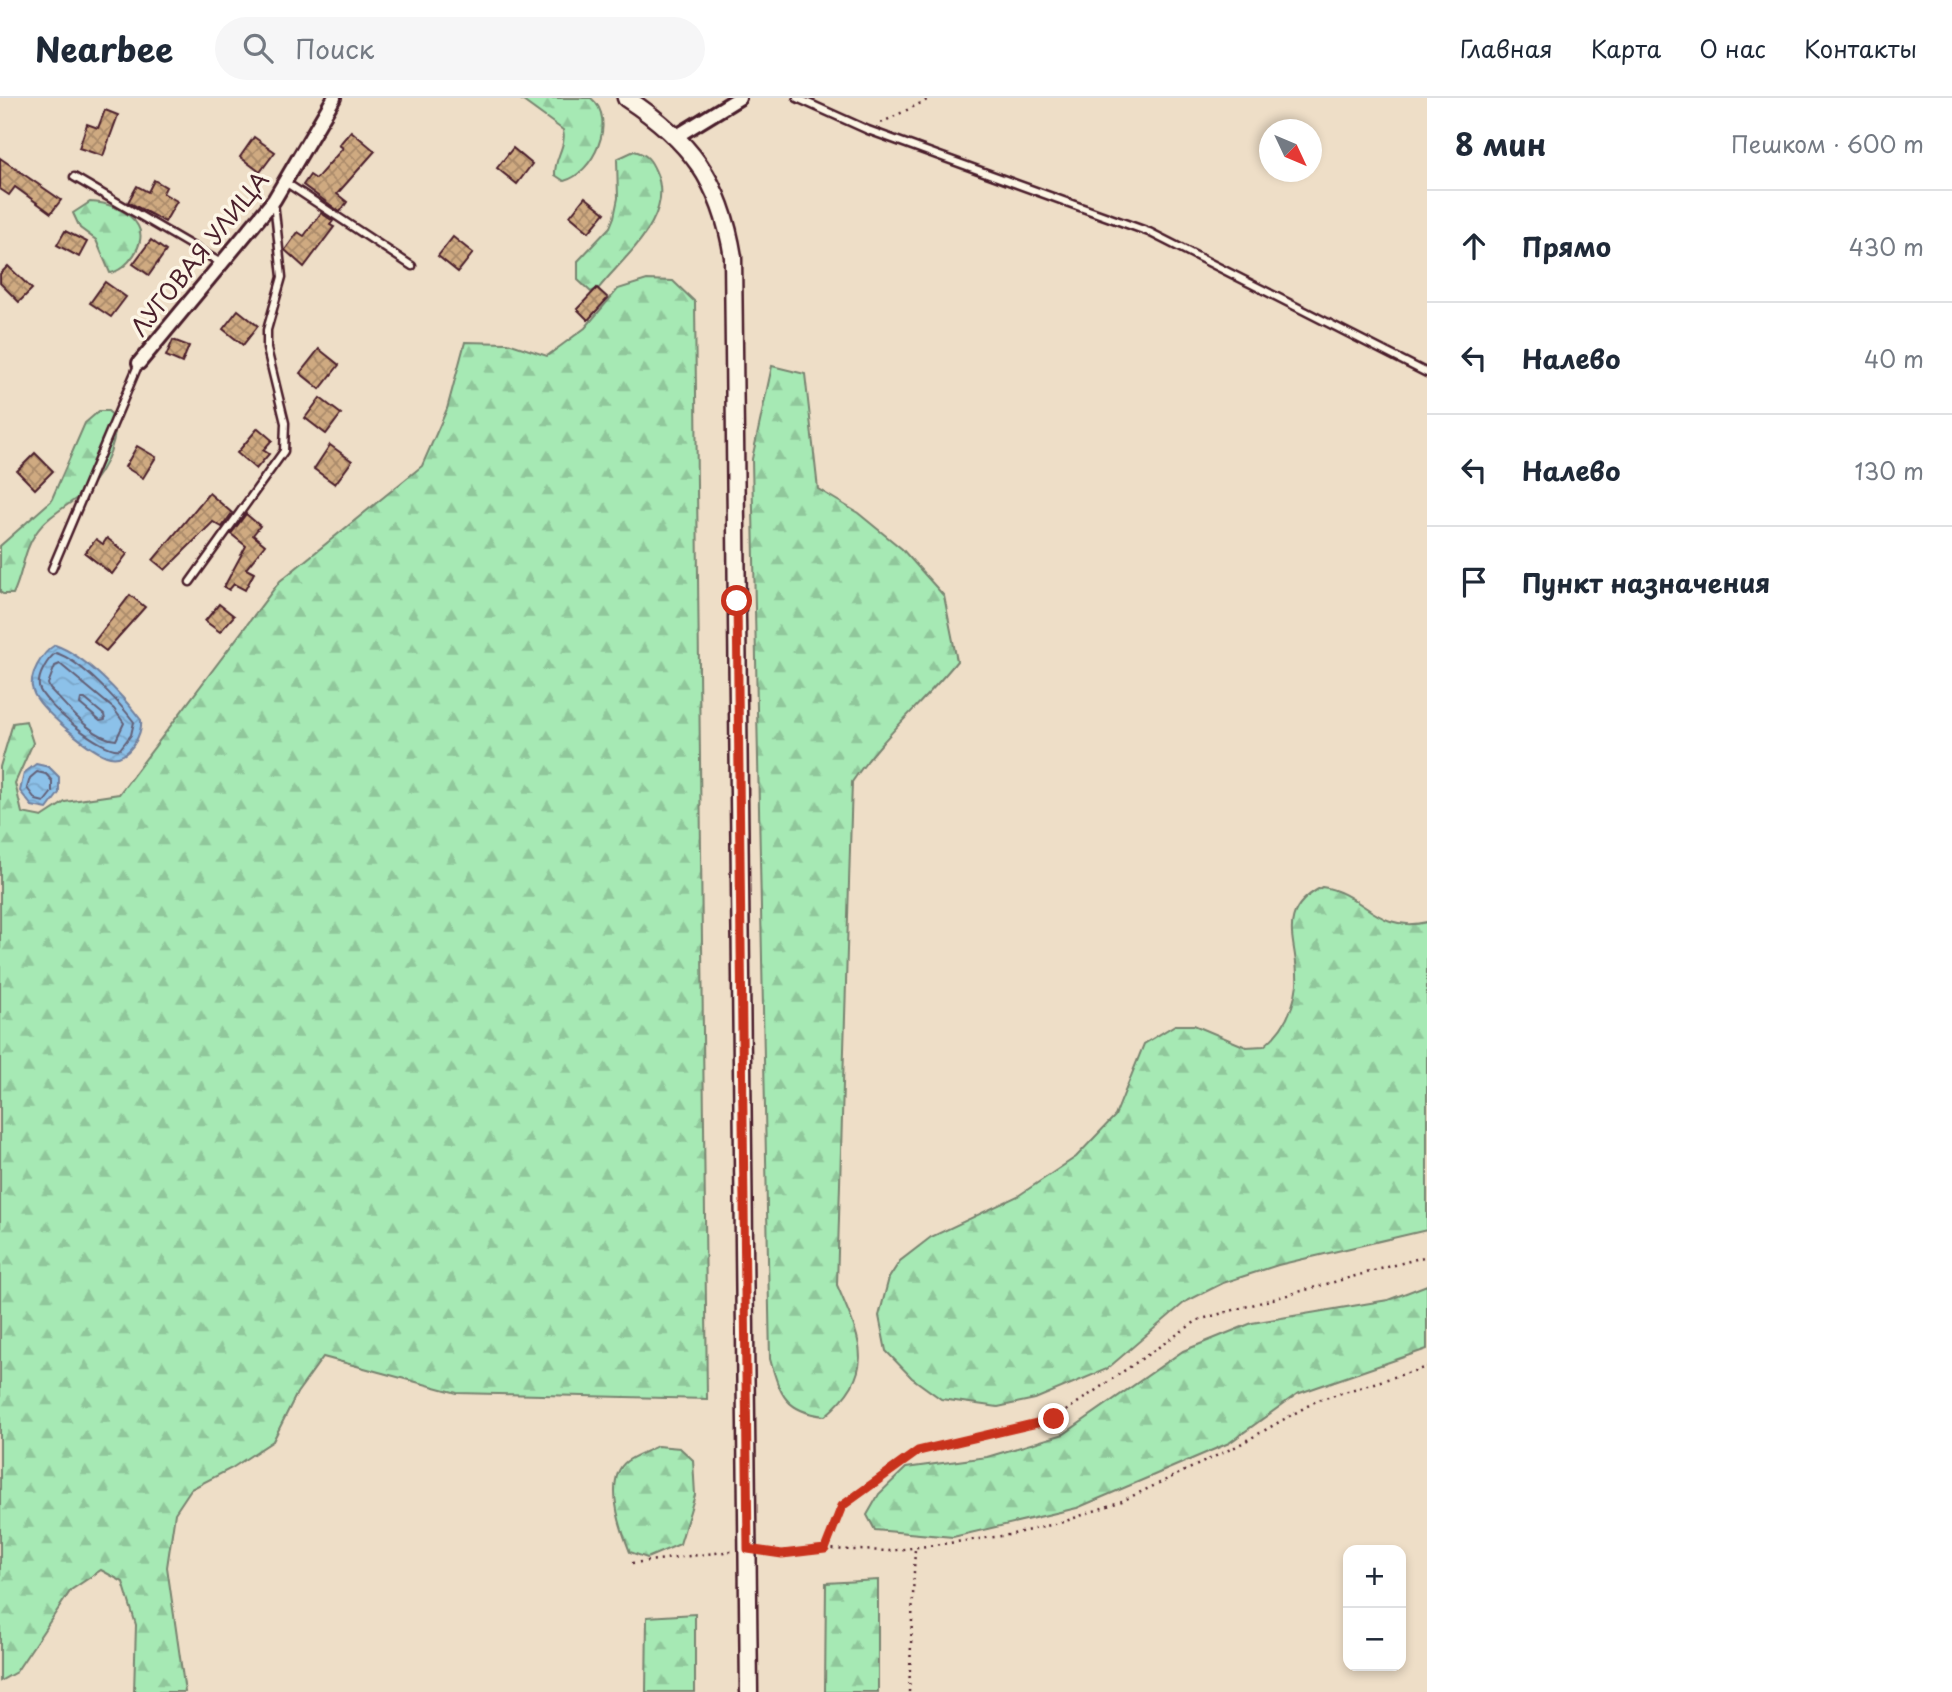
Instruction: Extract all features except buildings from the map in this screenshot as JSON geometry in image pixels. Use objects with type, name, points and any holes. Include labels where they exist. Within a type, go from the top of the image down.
[{"type":"street","name":"ЛУГОВАЯ УЛИЦА","points":[[139,363],[274,200],[334,98]]},
{"type":"street","points":[[626,98],[677,136],[692,152],[714,188],[727,222],[733,257],[748,1692]]},
{"type":"street","points":[[677,136],[739,98]]},
{"type":"lane","points":[[797,98],[868,130],[1149,232],[1427,373]]},
{"type":"lane","points":[[74,177],[221,263]]},
{"type":"lane","points":[[284,182],[412,266]]},
{"type":"lane","points":[[190,582],[284,451],[285,423],[267,349],[267,330],[282,277],[274,200]]},
{"type":"lane","points":[[52,569],[139,363]]},
{"type":"path","points":[[868,130],[931,98]]},
{"type":"path","points":[[825,1549],[842,1506],[918,1451],[1054,1419],[1198,1320],[1427,1256]]},
{"type":"path","points":[[632,1563],[748,1549],[782,1554],[825,1549],[915,1548],[1009,1535],[1063,1522],[1145,1490],[1237,1446],[1318,1400],[1427,1367]]},
{"type":"path","points":[[909,1692],[915,1548]]},
{"type":"green space","points":[[519,98],[591,98],[599,108],[602,132],[598,145],[584,168],[575,176],[564,181],[555,175],[563,130]]},
{"type":"green space","points":[[634,151],[645,156],[656,172],[660,189],[659,205],[653,220],[633,250],[599,288],[591,292],[578,280],[578,261],[610,227],[618,198],[617,159]]},
{"type":"green space","points":[[90,202],[117,208],[134,221],[140,233],[138,248],[129,262],[110,273],[96,240],[80,228],[73,213]]},
{"type":"green space","points":[[647,280],[673,281],[695,302],[707,1399],[457,1393],[323,1357],[297,1393],[273,1441],[232,1468],[191,1489],[175,1513],[167,1567],[185,1692],[134,1692],[136,1625],[123,1582],[101,1570],[71,1590],[16,1672],[0,1681],[0,767],[13,723],[26,721],[33,743],[15,783],[22,813],[42,817],[65,802],[119,794],[280,581],[422,466],[447,409],[465,342],[508,343],[547,356],[585,328],[618,289]]},
{"type":"green space","points":[[772,366],[805,374],[818,489],[858,513],[902,549],[944,596],[957,661],[876,750],[852,782],[837,1285],[853,1323],[860,1355],[853,1384],[842,1400],[825,1416],[801,1410],[787,1400],[777,1383],[770,1359],[752,459]]},
{"type":"green space","points":[[99,411],[108,411],[116,418],[106,462],[86,490],[40,528],[28,547],[13,594],[3,594],[0,592],[0,546],[51,501],[85,423]]},
{"type":"green space","points":[[1322,887],[1349,897],[1382,918],[1410,924],[1427,922],[1427,1230],[1278,1265],[1223,1283],[1185,1302],[1107,1369],[1035,1399],[998,1407],[941,1399],[912,1378],[886,1351],[879,1316],[889,1278],[900,1261],[931,1237],[1018,1196],[1076,1157],[1115,1116],[1144,1044],[1175,1025],[1194,1025],[1246,1047],[1264,1046],[1271,1040],[1287,1019],[1296,993],[1293,919],[1297,908]]},
{"type":"green space","points":[[1427,1285],[1427,1349],[1297,1394],[1229,1443],[1077,1508],[953,1537],[875,1530],[867,1515],[879,1494],[906,1468],[987,1457],[1064,1434],[1183,1351],[1252,1323],[1388,1300]]},
{"type":"green space","points":[[657,1446],[680,1448],[693,1460],[695,1495],[680,1544],[647,1558],[630,1552],[616,1505],[616,1480],[627,1461]]},
{"type":"green space","points":[[878,1580],[878,1692],[825,1692],[826,1583]]},
{"type":"green space","points":[[695,1614],[695,1692],[646,1692],[647,1617]]},
{"type":"water","points":[[55,645],[91,667],[114,688],[141,720],[137,739],[123,755],[110,757],[91,747],[55,718],[37,699],[32,685],[34,672],[41,659]]},
{"type":"water","points":[[36,764],[49,767],[59,777],[59,793],[47,809],[32,806],[20,791],[24,773]]},
{"type":"route","points":[[737,601],[748,1549],[782,1554],[825,1549],[842,1506],[918,1451],[1054,1419]]}]
